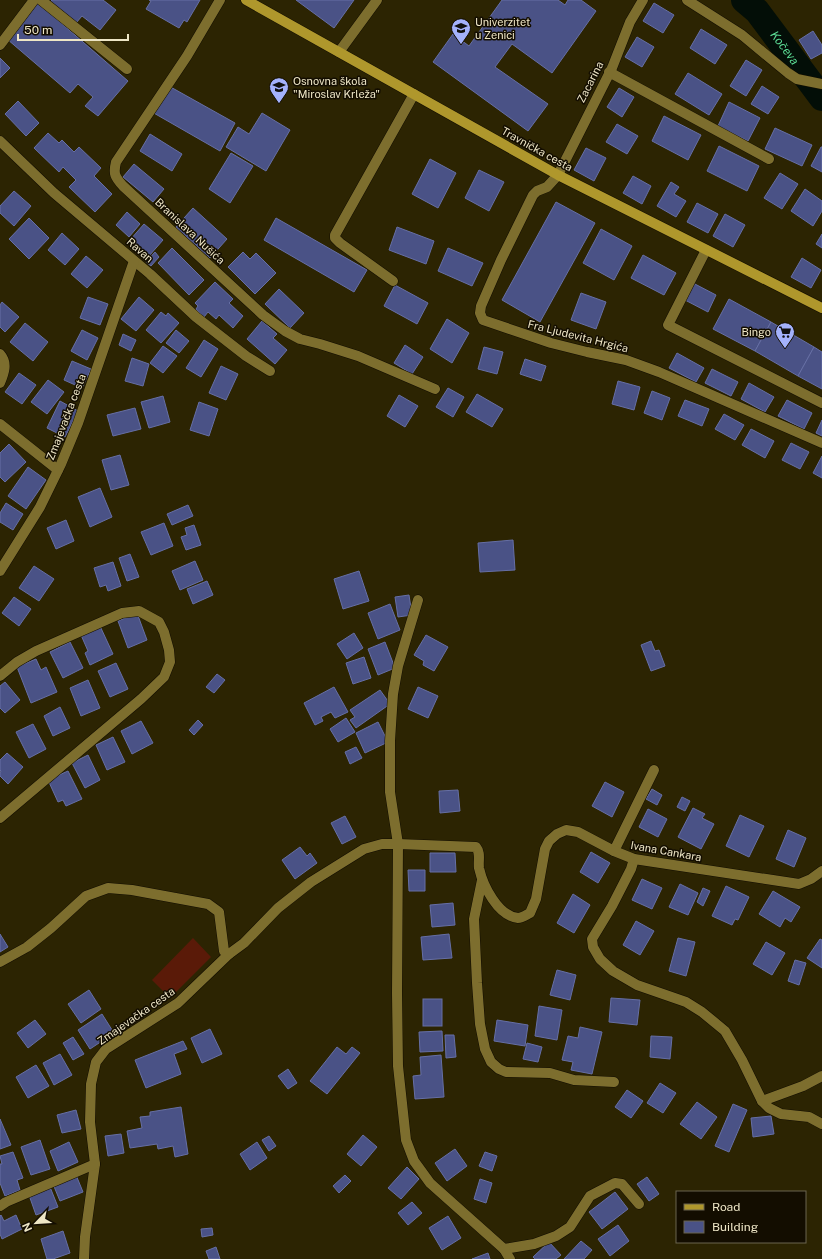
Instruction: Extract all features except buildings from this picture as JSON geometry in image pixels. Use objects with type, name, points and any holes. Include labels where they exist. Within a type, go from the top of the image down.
[{"type":"main road","name":"Travnička cesta","points":[[246,0],[558,176],[822,308]]},
{"type":"street","points":[[0,45],[34,0]]},
{"type":"street","points":[[41,0],[127,69]]},
{"type":"street","name":"Branislava Nušića","points":[[220,0],[187,56],[116,162],[114,171],[116,178],[263,315],[285,331],[300,339],[358,356],[435,389]]},
{"type":"street","points":[[339,52],[377,0]]},
{"type":"street","name":"Zacarina","points":[[558,176],[609,72],[630,22],[643,0]]},
{"type":"street","points":[[687,0],[742,35],[797,79],[821,84]]},
{"type":"street","points":[[609,72],[769,159]]},
{"type":"street","points":[[393,281],[340,243],[335,238],[335,235],[414,94]]},
{"type":"street","name":"Ravan","points":[[0,141],[54,193],[134,261],[196,317],[246,356],[270,372]]},
{"type":"street","name":"Fra Ljudevita Hrgića","points":[[558,176],[547,187],[533,194],[501,260],[481,306],[480,313],[483,320],[551,343],[626,360],[659,372],[822,443]]},
{"type":"street","points":[[706,250],[668,325],[822,404]]},
{"type":"street","name":"Zmajevačka cesta","points":[[0,571],[40,507],[58,470],[78,423],[134,261]]},
{"type":"street","points":[[0,354],[4,359],[5,369],[0,383]]},
{"type":"street","points":[[0,424],[58,470]]},
{"type":"street","points":[[418,600],[400,660],[393,694],[390,741],[390,792],[398,844],[398,1066],[406,1140],[414,1161],[430,1183],[504,1249],[510,1259]]},
{"type":"street","points":[[0,676],[17,662],[36,651],[122,613],[139,611],[159,622],[164,632],[169,650],[170,662],[164,677],[141,699],[0,818]]},
{"type":"street","points":[[614,851],[654,770]]},
{"type":"street","name":"Ivana Cankara","points":[[398,844],[476,847],[478,851],[479,868],[482,880],[498,907],[509,916],[519,918],[530,914],[536,899],[545,849],[549,841],[557,834],[566,830],[578,832],[614,851],[634,859],[799,884],[811,879],[822,871]]},
{"type":"street","name":"Zmajevačka cesta","points":[[84,1259],[85,1237],[95,1164],[90,1122],[91,1084],[96,1062],[106,1049],[178,1003],[229,954],[244,943],[278,908],[311,882],[364,848],[382,844],[398,844]]},
{"type":"street","points":[[634,859],[631,870],[592,939],[593,947],[600,959],[613,971],[638,985],[686,1002],[702,1012],[724,1031],[742,1060],[762,1101],[769,1108],[781,1114],[809,1117],[822,1124]]},
{"type":"street","points":[[482,880],[474,919],[476,969],[480,1024],[485,1049],[491,1062],[499,1069],[506,1072],[550,1074],[574,1080],[614,1082]]},
{"type":"street","points":[[0,962],[27,947],[51,928],[86,896],[108,888],[132,890],[208,904],[219,912],[224,951],[229,954]]},
{"type":"street","points":[[762,1101],[803,1086],[822,1076]]},
{"type":"street","points":[[0,1206],[6,1202],[95,1164]]},
{"type":"street","points":[[504,1249],[534,1244],[556,1236],[570,1227],[590,1196],[615,1183],[622,1184],[639,1204]]},
{"type":"shaded area","points":[[193,938],[211,957],[170,998],[152,980]]},
{"type":"waterway","name":"Kočeva","points":[[744,0],[757,11],[822,98]]},
{"type":"place","name":"Univerzitet u Zenici","points":[[461,45]]},
{"type":"place","name":"Osnovna škola \"Miroslav Krleža\"","points":[[279,104]]},
{"type":"place","name":"Bingo","points":[[785,349]]}]
